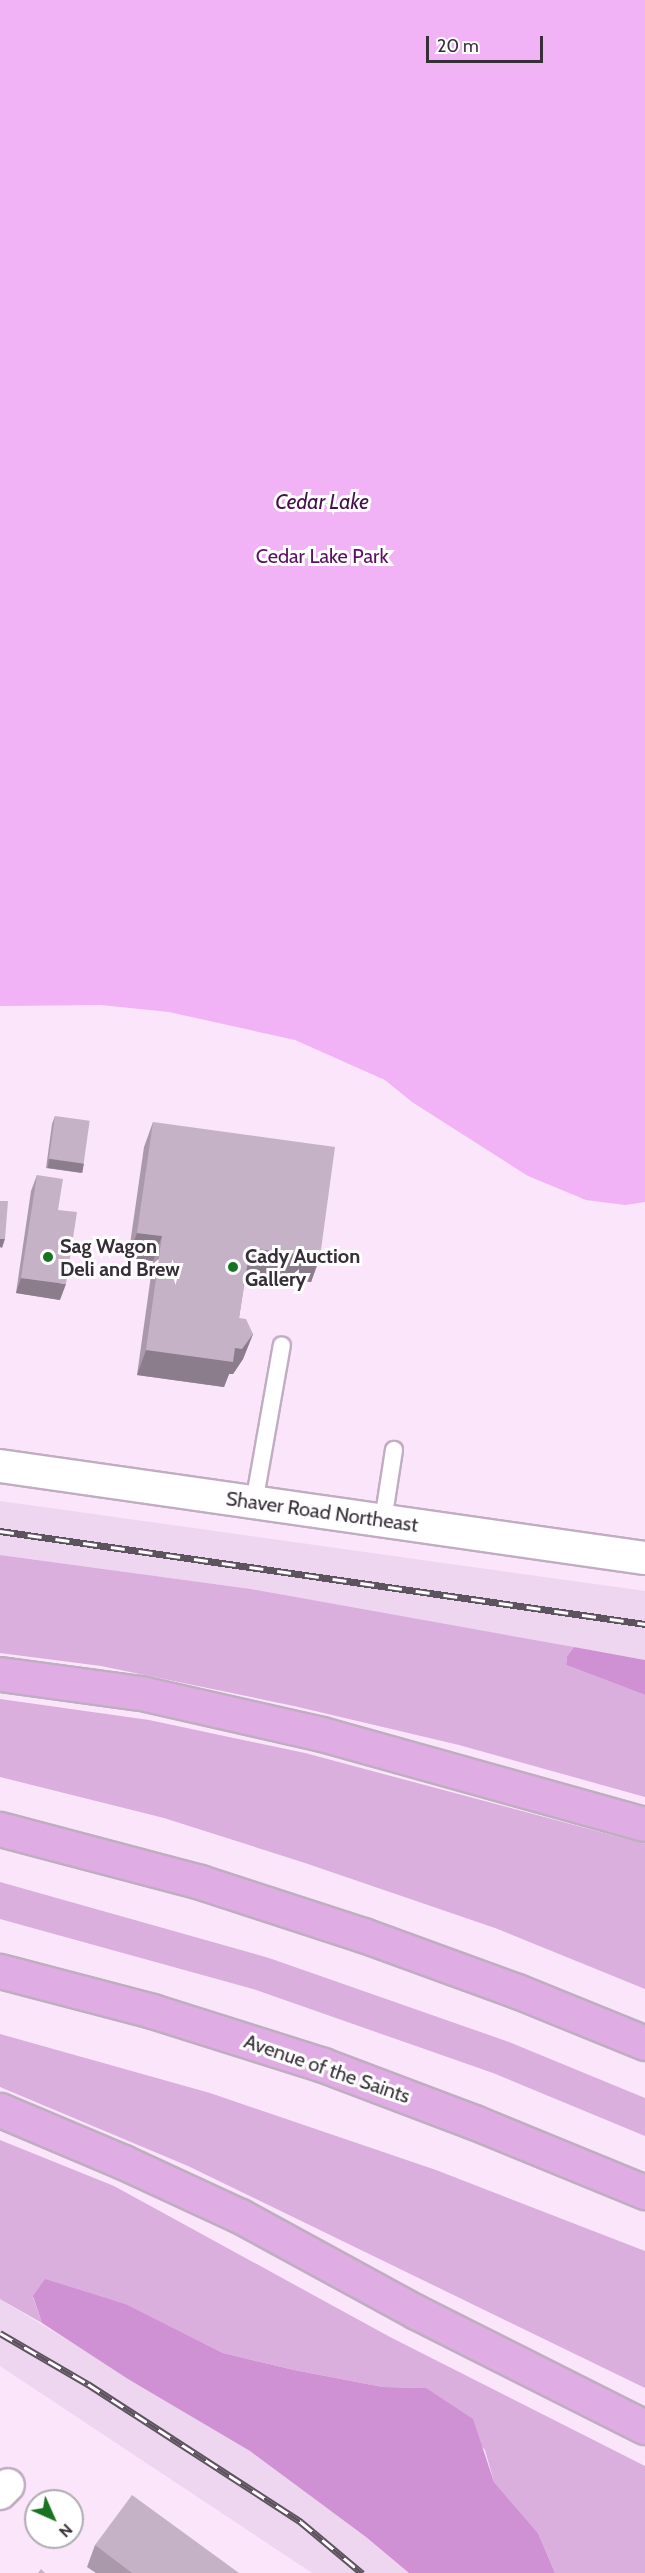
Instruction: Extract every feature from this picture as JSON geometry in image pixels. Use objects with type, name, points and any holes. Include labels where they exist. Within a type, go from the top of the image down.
[{"type":"highway","points":[[0,1674],[141,1693],[322,1734],[645,1824]]},
{"type":"highway","points":[[0,1829],[200,1882],[363,1935],[517,1991],[645,2043]]},
{"type":"highway","name":"Avenue of the Saints","points":[[0,1971],[152,2011],[323,2065],[474,2122],[645,2192]]},
{"type":"highway","points":[[0,2110],[123,2162],[240,2216],[416,2312],[645,2427]]},
{"type":"street","name":"Shaver Road Northeast","points":[[0,1466],[645,1558]]},
{"type":"lane","points":[[254,1503],[282,1345]]},
{"type":"lane","points":[[383,1521],[394,1450]]},
{"type":"shaded area","points":[[0,1501],[645,1591],[645,1660],[251,1589],[0,1555]]},
{"type":"shaded area","points":[[0,1555],[251,1589],[574,1647],[567,1656],[566,1665],[645,1695],[645,1797],[459,1745],[294,1706],[101,1666],[0,1653]]},
{"type":"shaded area","points":[[574,1647],[645,1660],[645,1695],[566,1665],[567,1656]]},
{"type":"shaded area","points":[[0,1699],[149,1720],[305,1753],[645,1844],[645,1989],[495,1928],[305,1863],[164,1818],[0,1777]]},
{"type":"shaded area","points":[[0,1882],[269,1958],[509,2042],[645,2098],[645,2136],[493,2073],[253,1989],[0,1919]]},
{"type":"shaded area","points":[[0,2034],[210,2093],[436,2170],[645,2251],[645,2388],[188,2166],[0,2087]]},
{"type":"shaded area","points":[[0,2140],[114,2186],[390,2337],[645,2466],[645,2573],[555,2573],[538,2533],[494,2482],[485,2450],[426,2388],[383,2387],[294,2370],[223,2353],[128,2305],[33,2297],[42,2323],[0,2299]]},
{"type":"shaded area","points":[[45,2279],[128,2305],[223,2353],[294,2370],[383,2387],[426,2388],[473,2419],[494,2482],[538,2533],[555,2573],[409,2573],[366,2537],[250,2451],[128,2379],[42,2323],[33,2296]]},
{"type":"shaded area","points":[[0,2299],[250,2451],[366,2537],[409,2573],[312,2573],[0,2366]]},
{"type":"water","name":"Cedar Lake","points":[[0,0],[645,0],[645,1202],[625,1205],[586,1200],[528,1176],[412,1102],[385,1080],[295,1040],[169,1012],[101,1005],[0,1006]]},
{"type":"building","points":[[55,1116],[90,1121],[84,1163],[49,1159]]},
{"type":"building","name":"Cady Auction Gallery","points":[[153,1122],[335,1147],[320,1257],[250,1248],[239,1318],[246,1319],[253,1334],[242,1349],[235,1348],[233,1362],[146,1350],[162,1236],[137,1233]]},
{"type":"building","points":[[37,1175],[63,1179],[58,1210],[77,1212],[66,1284],[21,1278]]},
{"type":"building","points":[[0,1201],[8,1201],[5,1239],[0,1239]]},
{"type":"building","points":[[132,2495],[239,2573],[132,2573],[95,2545]]},
{"type":"railway","points":[[0,1531],[645,1624]]},
{"type":"railway","points":[[0,2333],[88,2384],[301,2522],[362,2573]]},
{"type":"place","name":"Sag Wagon Deli and Brew","points":[[48,1257]]},
{"type":"place","name":"Cady Auction Gallery","points":[[233,1267]]},
{"type":"park label","name":"Cedar Lake Park","points":[[322,556]]}]
